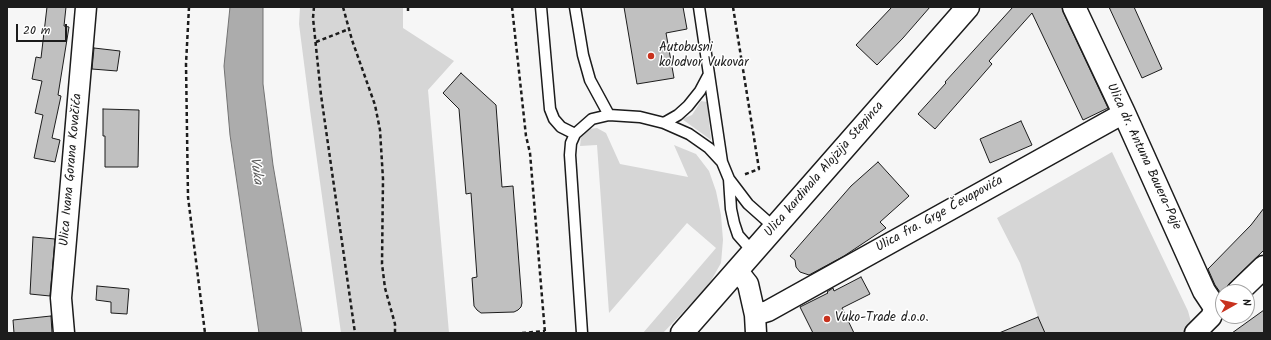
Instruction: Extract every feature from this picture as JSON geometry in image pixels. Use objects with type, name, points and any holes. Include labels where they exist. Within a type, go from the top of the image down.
[{"type":"main road","name":"Ulica kardinala Alojzija Stepinca","points":[[682,333],[968,7]]},
{"type":"main road","name":"Ulica dr. Antuna Bauera-Paje","points":[[1074,7],[1124,113],[1204,291],[1212,303],[1215,304]]},
{"type":"main road","points":[[1246,284],[1264,267]]},
{"type":"street","name":"Ulica Ivana Gorana Kovačića","points":[[64,333],[61,298],[86,7]]},
{"type":"street","name":"Ulica fra. Grge Čevapovića","points":[[755,324],[768,311],[1124,113]]},
{"type":"street","points":[[737,270],[748,284],[755,324]]},
{"type":"street","points":[[1195,333],[1212,317],[1215,312]]},
{"type":"lane","points":[[541,7],[550,109],[554,119],[562,127],[575,134]]},
{"type":"lane","points":[[575,7],[583,55],[590,80],[609,115]]},
{"type":"lane","points":[[699,7],[722,162],[729,179],[748,204],[775,228]]},
{"type":"lane","points":[[664,122],[678,115],[688,106],[700,91],[709,74]]},
{"type":"lane","points":[[582,333],[570,155],[571,143],[575,134],[592,119],[609,115],[640,117],[664,122],[689,134],[709,148],[722,162]]},
{"type":"lane","points":[[729,179],[731,209],[738,235],[753,252]]},
{"type":"path","points":[[189,7],[186,64],[188,197],[205,333]]},
{"type":"path","points":[[314,7],[321,96],[355,333]]},
{"type":"path","points":[[343,7],[375,105],[380,130],[383,179],[382,264],[385,288],[395,324],[395,333]]},
{"type":"path","points":[[408,7],[408,13]]},
{"type":"path","points":[[512,7],[526,136],[530,153],[545,332],[522,333]]},
{"type":"path","points":[[729,179],[759,169],[733,7]]},
{"type":"path","points":[[316,42],[349,29]]},
{"type":"shaded area","points":[[300,7],[403,7],[403,28],[454,61],[428,90],[449,333],[341,333],[299,24]]},
{"type":"shaded area","points":[[701,101],[707,102],[711,140],[682,119],[692,115]]},
{"type":"shaded area","points":[[597,128],[606,133],[620,164],[688,177],[674,145],[696,154],[709,171],[716,191],[721,215],[723,240],[721,263],[708,286],[663,333],[643,333],[716,248],[687,223],[609,313],[597,145],[580,146],[581,137],[589,129]]},
{"type":"shaded area","points":[[1112,152],[1188,311],[1191,322],[1182,333],[1045,333],[1038,317],[1020,263],[997,218]]},
{"type":"water","name":"Vuka","points":[[230,7],[263,7],[263,84],[273,165],[302,333],[259,333],[230,135],[224,66]]},
{"type":"building","points":[[47,7],[66,7],[64,26],[69,27],[58,95],[61,96],[52,138],[60,140],[55,162],[34,158],[43,115],[35,113],[42,81],[32,79],[36,57],[41,58]]},
{"type":"building","name":"Autobusni kolodvor Vukovar","points":[[624,7],[683,7],[687,29],[666,33],[674,78],[637,84]]},
{"type":"building","points":[[892,7],[930,7],[877,65],[856,45]]},
{"type":"building","points":[[1013,7],[1062,7],[1108,108],[1083,120],[1032,13],[989,61],[992,64],[935,129],[918,114]]},
{"type":"building","points":[[1109,7],[1134,7],[1162,69],[1142,78]]},
{"type":"building","points":[[94,48],[120,51],[117,71],[92,69]]},
{"type":"building","points":[[461,73],[496,105],[502,187],[513,186],[522,303],[521,307],[514,312],[481,313],[474,306],[472,278],[477,277],[471,193],[466,194],[459,109],[443,93]]},
{"type":"building","points":[[103,109],[139,110],[138,167],[105,167]]},
{"type":"building","points":[[1021,121],[1032,145],[990,163],[980,139]]},
{"type":"building","points":[[878,162],[909,196],[880,222],[886,228],[844,256],[809,275],[800,272],[796,267],[795,260],[790,256],[851,186]]},
{"type":"building","points":[[1264,208],[1264,250],[1229,284],[1215,285],[1208,269],[1251,225]]},
{"type":"building","points":[[33,237],[55,239],[50,296],[30,294]]},
{"type":"building","name":"Vuko-Trade d.o.o.","points":[[861,277],[870,294],[842,308],[854,333],[813,333],[800,307],[828,293],[827,292],[833,288],[834,291]]},
{"type":"building","points":[[97,286],[129,289],[127,314],[111,313],[111,302],[96,300]]},
{"type":"building","points":[[1264,310],[1264,333],[1232,333],[1245,324],[1255,324],[1255,316]]},
{"type":"building","points":[[51,316],[52,333],[14,333],[13,320]]},
{"type":"building","points":[[1038,317],[1045,333],[999,333]]},
{"type":"place","name":"Autobusni kolodvor Vukovar","points":[[651,56]]},
{"type":"place","name":"Vuko-Trade d.o.o.","points":[[827,319]]}]
